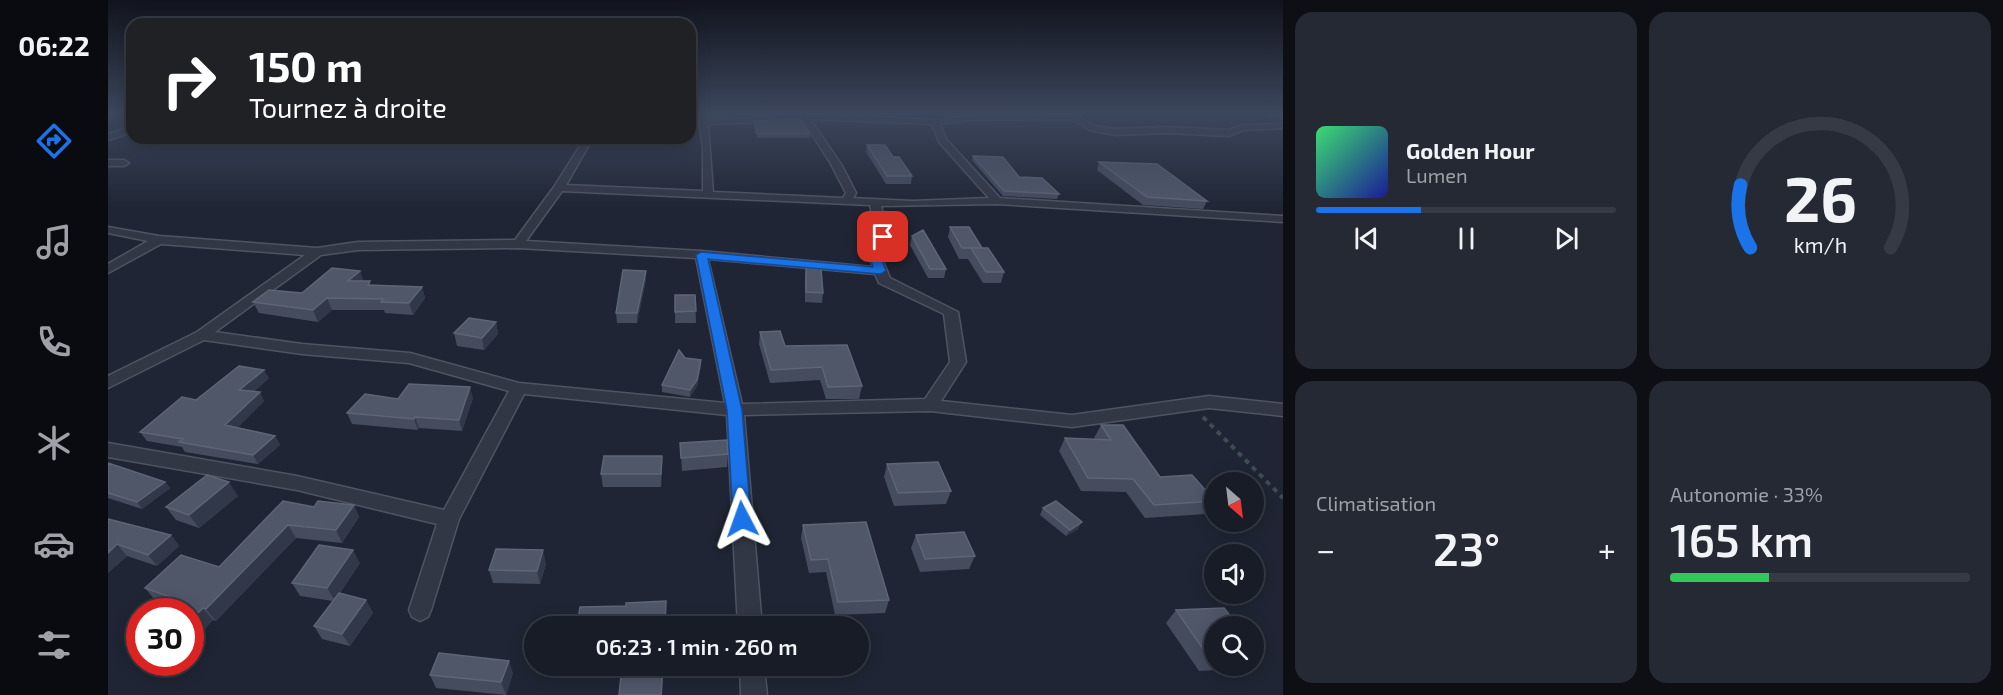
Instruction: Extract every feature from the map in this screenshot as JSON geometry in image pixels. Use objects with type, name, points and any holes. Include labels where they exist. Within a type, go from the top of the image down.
[{"type":"street","points":[[519,244],[559,188],[585,145]]},
{"type":"street","points":[[705,145],[708,193]]},
{"type":"street","points":[[825,145],[851,193],[847,200]]},
{"type":"street","points":[[947,145],[997,201]]},
{"type":"street","points":[[108,163],[124,163]]},
{"type":"street","points":[[559,188],[708,193],[875,203],[997,201],[1283,219]]},
{"type":"street","points":[[875,203],[883,237],[874,254],[884,280],[951,312],[958,362],[930,405]]},
{"type":"street","points":[[108,230],[159,240],[317,252],[358,246],[519,244],[701,255],[880,271]]},
{"type":"street","points":[[108,269],[159,240]]},
{"type":"street","points":[[108,383],[202,335],[317,252]]},
{"type":"street","points":[[701,255],[735,410],[749,616]]},
{"type":"street","points":[[202,335],[302,349],[410,358],[519,388],[735,410],[930,405],[1072,420],[1209,402],[1283,410]]},
{"type":"street","points":[[420,610],[449,519],[519,388]]},
{"type":"street","points":[[108,450],[297,483],[449,519]]},
{"type":"street","points":[[753,676],[754,695]]},
{"type":"path","points":[[1191,405],[1283,498]]},
{"type":"building","points":[[867,145],[885,145],[893,157],[899,157],[912,176],[887,176]]},
{"type":"building","points":[[973,156],[1003,157],[1019,177],[1042,178],[1059,194],[1004,191]]},
{"type":"building","points":[[1099,162],[1157,164],[1207,201],[1147,197]]},
{"type":"building","points":[[950,227],[969,227],[982,248],[962,248]]},
{"type":"building","points":[[923,230],[946,269],[930,269],[912,236]]},
{"type":"building","points":[[971,248],[988,248],[1004,272],[986,272]]},
{"type":"building","points":[[332,268],[360,271],[348,281],[370,281],[368,285],[422,287],[409,303],[381,302],[383,299],[327,298],[313,310],[253,302],[269,290],[302,293]]},
{"type":"building","points":[[806,268],[821,269],[823,293],[806,292]]},
{"type":"building","points":[[623,270],[646,271],[637,313],[616,313]]},
{"type":"building","points":[[675,295],[695,295],[696,311],[675,312]]},
{"type":"building","points":[[469,318],[496,322],[482,338],[454,333]]},
{"type":"building","points":[[780,331],[785,346],[847,345],[862,386],[828,387],[822,367],[771,370],[760,332]]},
{"type":"building","points":[[679,350],[685,358],[701,360],[697,380],[690,390],[662,385]]},
{"type":"building","points":[[239,366],[264,370],[239,390],[260,392],[225,425],[275,436],[253,455],[179,442],[183,439],[140,432],[182,397],[196,400]]},
{"type":"building","points":[[409,384],[470,387],[459,420],[415,417],[414,419],[347,413],[365,394],[398,399]]},
{"type":"building","points":[[1101,425],[1123,425],[1160,477],[1192,475],[1204,489],[1204,502],[1154,505],[1133,479],[1088,478],[1065,438],[1111,440]]},
{"type":"building","points":[[727,440],[728,454],[681,458],[680,443]]},
{"type":"building","points":[[604,456],[662,456],[661,474],[601,474]]},
{"type":"building","points":[[938,462],[951,491],[898,493],[887,464]]},
{"type":"building","points":[[108,463],[165,482],[137,502],[108,493]]},
{"type":"building","points":[[207,475],[229,482],[189,515],[166,507]]},
{"type":"building","points":[[283,501],[314,507],[318,501],[354,505],[336,530],[288,525],[206,609],[204,608],[204,598],[173,598],[145,588],[181,555],[219,567]]},
{"type":"building","points":[[1056,501],[1082,522],[1070,530],[1043,508]]},
{"type":"building","points":[[108,519],[171,535],[148,555],[117,544],[108,553]]},
{"type":"building","points":[[866,522],[889,600],[838,602],[828,559],[811,560],[803,525]]},
{"type":"building","points":[[964,532],[975,556],[925,559],[916,535]]},
{"type":"building","points":[[319,545],[353,550],[327,588],[292,583]]},
{"type":"building","points":[[496,549],[543,550],[537,571],[489,570]]},
{"type":"building","points":[[339,593],[366,600],[342,634],[314,626]]},
{"type":"building","points":[[666,601],[665,616],[579,616],[580,607],[626,606],[626,603]]},
{"type":"building","points":[[1224,608],[1230,616],[1204,616],[1204,650],[1176,610]]},
{"type":"building","points":[[439,653],[509,661],[501,682],[430,675]]},
{"type":"building","points":[[621,676],[662,676],[661,695],[619,695]]},
{"type":"route","points":[[742,519],[735,410],[715,329],[701,255],[880,271],[874,254],[883,237]]}]
